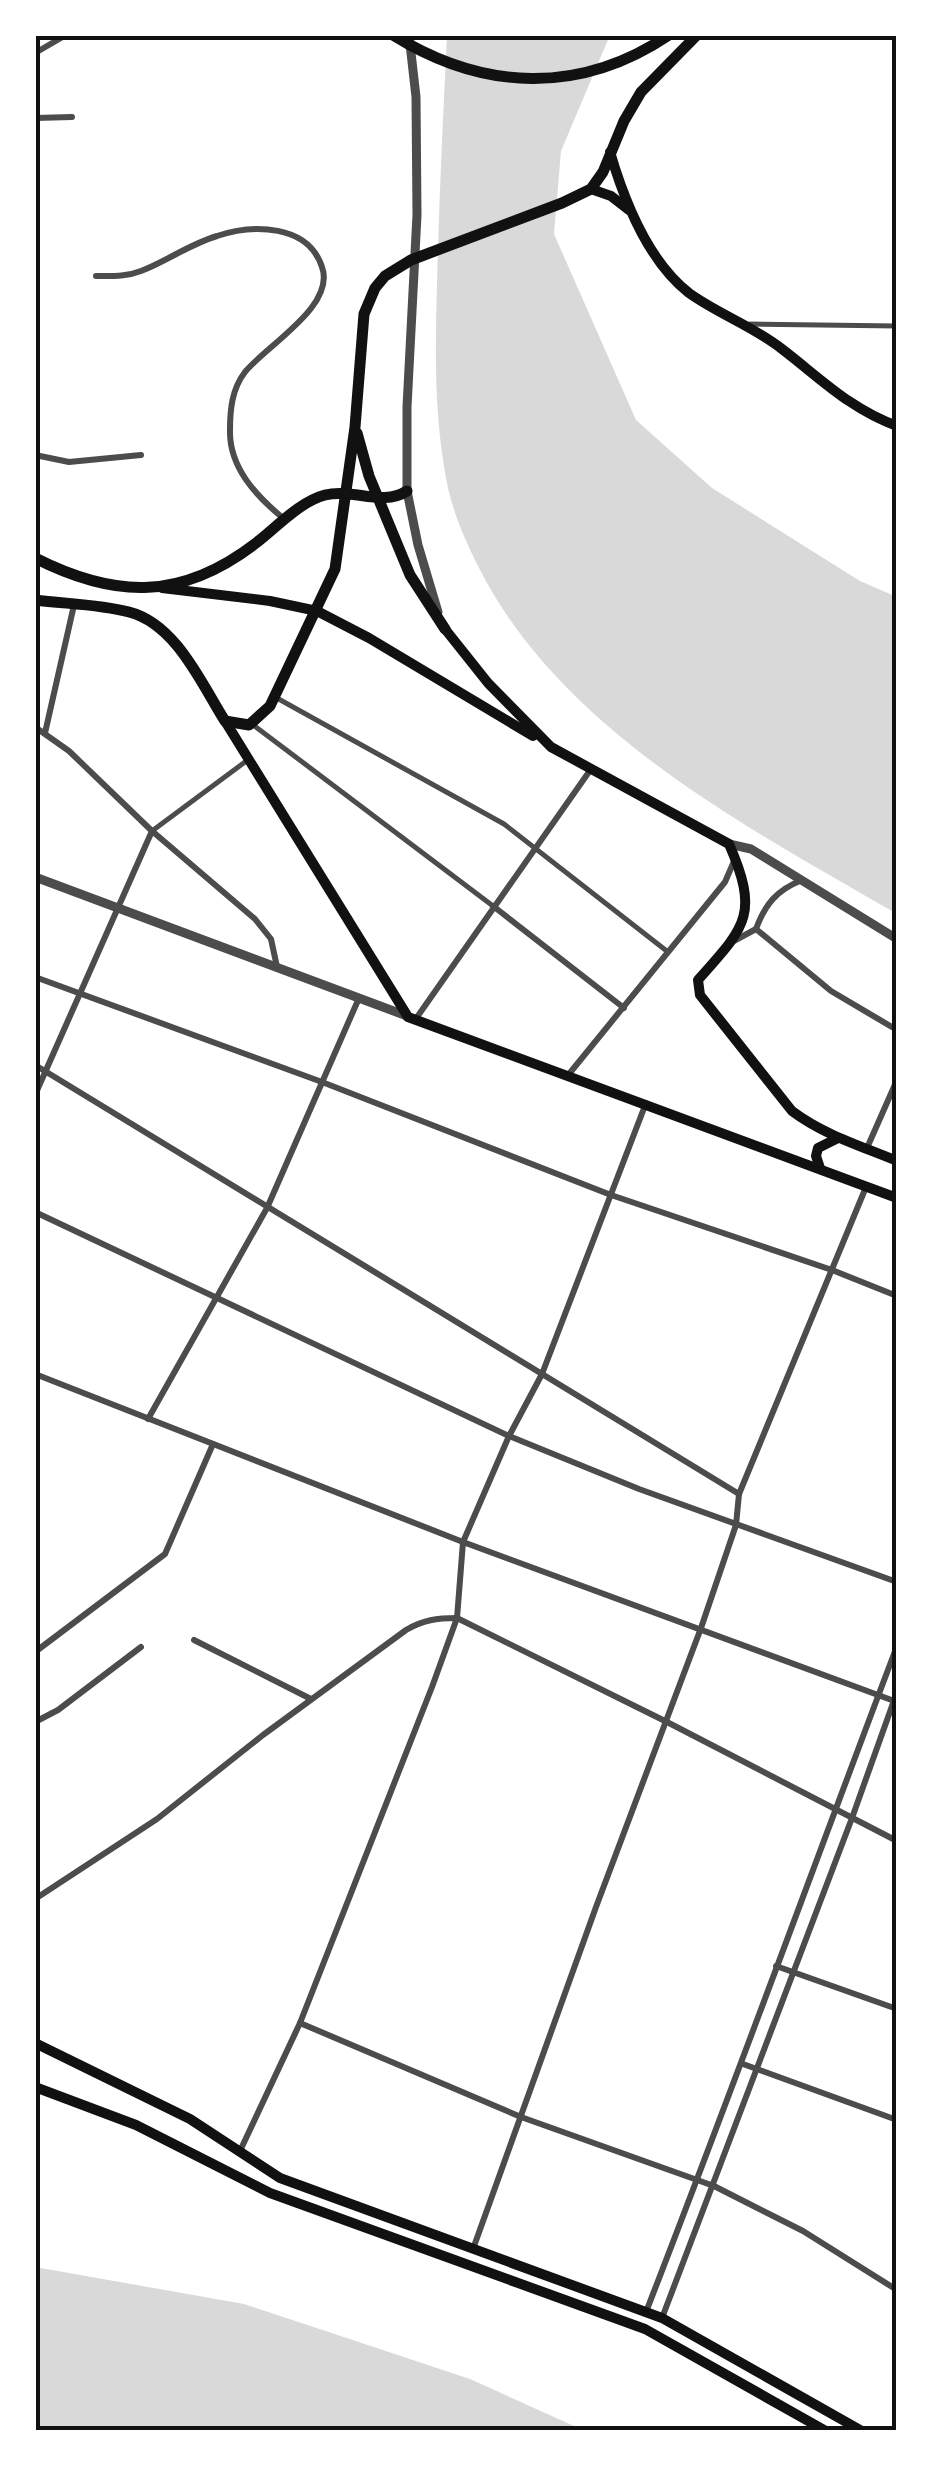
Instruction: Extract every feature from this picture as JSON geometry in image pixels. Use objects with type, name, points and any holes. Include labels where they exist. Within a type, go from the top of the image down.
[{"type":"main road","points":[[393,35],[439,60],[484,75],[546,79],[611,66],[669,35]]},
{"type":"main road","points":[[225,721],[252,724],[275,698],[334,569],[355,427],[364,314],[369,299],[385,276],[411,260],[590,190],[641,92],[697,35]]},
{"type":"main road","points":[[610,152],[634,214],[656,256],[676,282],[747,324],[850,404],[897,426]]},
{"type":"main road","points":[[590,190],[611,196],[634,214]]},
{"type":"main road","points":[[355,427],[366,466],[410,575],[488,683],[551,747]]},
{"type":"main road","points":[[162,588],[220,566],[323,496],[398,496],[407,490]]},
{"type":"main road","points":[[35,558],[87,580],[270,601],[317,611],[551,747],[729,844],[745,896],[746,916],[731,943],[698,980],[700,996],[792,1111],[812,1126],[897,1161]]},
{"type":"main road","points":[[35,600],[132,612],[174,642],[412,1018],[897,1198]]},
{"type":"main road","points":[[820,1169],[818,1148],[838,1138]]},
{"type":"main road","points":[[35,2043],[176,2111],[280,2178],[662,2318],[862,2431]]},
{"type":"main road","points":[[35,2087],[136,2125],[286,2199],[646,2329],[826,2431]]},
{"type":"street","points":[[35,52],[66,35]]},
{"type":"street","points":[[409,35],[416,97],[417,215],[407,406],[407,490],[426,574],[445,628]]},
{"type":"street","points":[[35,118],[72,117]]},
{"type":"street","points":[[96,276],[139,272],[198,244],[245,229],[289,233],[310,246],[323,268],[322,290],[304,315],[244,374],[232,396],[230,416],[230,438],[240,469],[257,493],[284,519]]},
{"type":"street","points":[[747,324],[897,326]]},
{"type":"street","points":[[35,454],[55,462],[141,455]]},
{"type":"street","points":[[45,733],[74,605]]},
{"type":"street","points":[[275,698],[504,824],[668,952]]},
{"type":"street","points":[[252,724],[624,1008]]},
{"type":"street","points":[[35,727],[80,760],[152,831],[256,919],[271,939],[277,967]]},
{"type":"street","points":[[35,1095],[152,831],[248,759]]},
{"type":"street","points":[[35,877],[412,1018],[591,769]]},
{"type":"street","points":[[729,844],[751,850],[897,939]]},
{"type":"street","points":[[569,1074],[725,882],[735,859]]},
{"type":"street","points":[[731,943],[756,928],[772,898],[803,880]]},
{"type":"street","points":[[756,928],[832,991],[897,1030]]},
{"type":"street","points":[[35,977],[322,1082],[611,1195],[897,1296]]},
{"type":"street","points":[[148,1419],[267,1208],[359,998]]},
{"type":"street","points":[[35,1064],[739,1494]]},
{"type":"street","points":[[867,1148],[897,1080]]},
{"type":"street","points":[[240,2151],[300,2023],[457,1618],[463,1542],[508,1436],[542,1374],[646,1102]]},
{"type":"street","points":[[472,2250],[702,1628],[736,1524],[739,1494],[866,1188]]},
{"type":"street","points":[[35,1212],[508,1436],[897,1582]]},
{"type":"street","points":[[35,1374],[463,1542],[878,1695],[896,1698],[662,2318]]},
{"type":"street","points":[[35,1652],[164,1554],[213,1444]]},
{"type":"street","points":[[35,1898],[157,1819],[420,1622],[457,1618],[897,1842]]},
{"type":"street","points":[[194,1640],[311,1700]]},
{"type":"street","points":[[35,1722],[58,1710],[141,1646]]},
{"type":"street","points":[[646,2312],[743,2064],[897,1646]]},
{"type":"street","points":[[776,1966],[897,2008]]},
{"type":"street","points":[[300,2023],[522,2117],[714,2186],[803,2231],[897,2290]]},
{"type":"street","points":[[743,2064],[897,2120]]},
{"type":"shaded area","points":[[447,35],[610,35],[561,151],[554,234],[636,420],[712,488],[860,581],[897,597],[897,914],[719,808],[606,725],[557,677],[513,624],[478,566],[451,498],[438,412],[436,310]]},
{"type":"shaded area","points":[[35,2267],[244,2304],[470,2379],[585,2431],[35,2431]]}]
